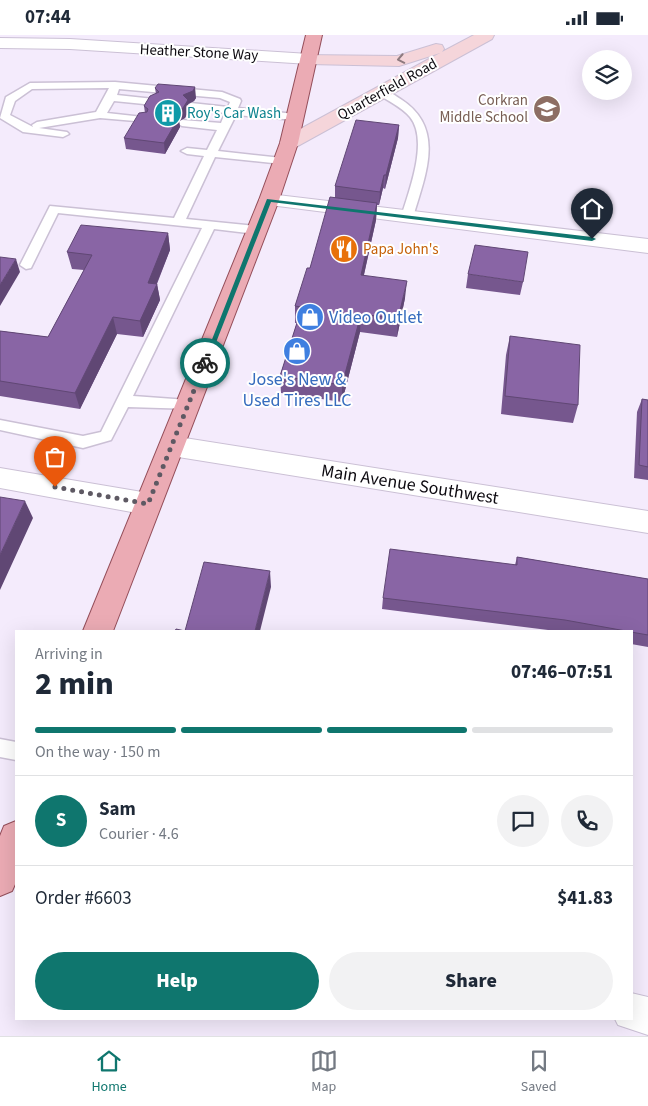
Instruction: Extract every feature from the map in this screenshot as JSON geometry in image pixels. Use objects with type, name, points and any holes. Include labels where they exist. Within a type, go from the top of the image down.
[{"type":"main road","points":[[98,630],[269,200],[286,152],[314,35]]},
{"type":"main road","name":"Quarterfield Road","points":[[309,59],[374,62],[399,61],[481,35]]},
{"type":"main road","name":"Quarterfield Road","points":[[286,152],[382,92],[486,35]]},
{"type":"street","name":"Heather Stone Way","points":[[0,43],[70,44],[309,59]]},
{"type":"street","points":[[269,200],[648,246]]},
{"type":"street","name":"Main Avenue Southwest","points":[[172,445],[648,522]]},
{"type":"street","points":[[0,478],[148,504]]},
{"type":"street","points":[[633,1012],[648,1016]]},
{"type":"lane","points":[[100,115],[111,97],[115,85]]},
{"type":"lane","points":[[63,135],[20,127],[4,116],[10,99],[30,86],[115,85],[222,95],[236,101],[178,222]]},
{"type":"lane","points":[[382,92],[414,114],[421,123],[424,145],[407,217]]},
{"type":"lane","points":[[111,97],[154,102]]},
{"type":"lane","points":[[191,106],[295,117]]},
{"type":"lane","points":[[20,127],[100,115],[143,120]]},
{"type":"lane","points":[[182,123],[225,127]]},
{"type":"lane","points":[[187,151],[212,154],[286,152]]},
{"type":"lane","points":[[26,265],[54,209],[257,230]]},
{"type":"lane","points":[[0,425],[82,442],[106,436],[209,226]]},
{"type":"lane","points":[[123,401],[188,405]]},
{"type":"lane","points":[[0,748],[15,751]]},
{"type":"building","points":[[158,84],[195,87],[193,91],[183,95],[188,100],[183,108],[174,112],[179,117],[164,143],[124,138],[139,113],[147,112],[148,109],[144,106],[150,96],[159,92],[155,88]]},
{"type":"building","points":[[356,120],[399,125],[380,192],[335,186]]},
{"type":"building","points":[[330,197],[377,203],[361,275],[407,281],[398,319],[361,314],[342,385],[280,376],[302,307],[295,306],[307,268],[310,268]]},
{"type":"building","points":[[81,225],[168,233],[148,283],[157,284],[140,321],[113,317],[75,393],[0,381],[0,331],[48,337],[92,255],[67,252]]},
{"type":"building","points":[[475,245],[528,252],[523,282],[468,274]]},
{"type":"building","points":[[0,257],[16,259],[0,285]]},
{"type":"building","points":[[510,336],[580,345],[578,405],[505,396]]},
{"type":"building","points":[[642,399],[648,400],[648,467],[639,465]]},
{"type":"building","points":[[0,497],[25,501],[0,555]]},
{"type":"building","points":[[390,549],[517,565],[517,557],[648,579],[648,635],[633,632],[633,630],[620,630],[565,620],[383,598]]},
{"type":"building","points":[[204,562],[270,571],[255,630],[185,630]]},
{"type":"way so far","points":[[55,487],[148,504],[205,363]]},
{"type":"place","name":"Corkran Middle School","points":[[547,109]]},
{"type":"place","name":"Roy's Car Wash","points":[[168,113]]},
{"type":"place","name":"Papa John's","points":[[344,249]]},
{"type":"place","name":"Video Outlet","points":[[310,317]]},
{"type":"place","name":"Jose's New & Used Tires LLC","points":[[297,351]]},
{"type":"route","points":[[205,363],[269,200],[592,239]]}]
